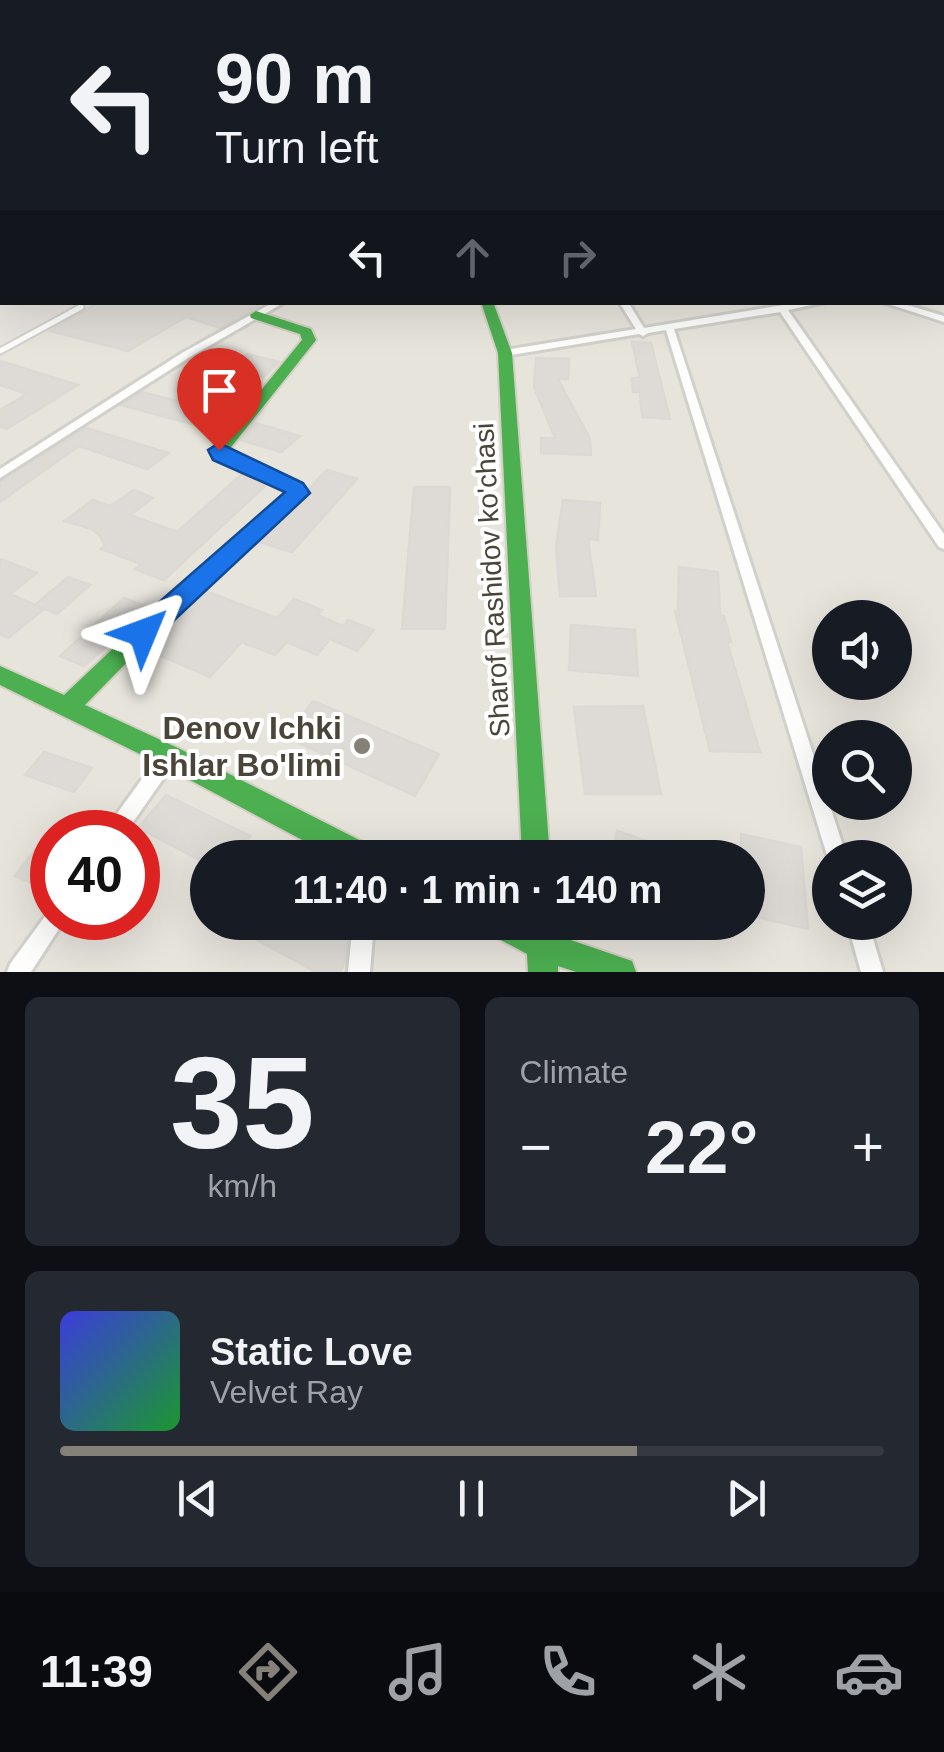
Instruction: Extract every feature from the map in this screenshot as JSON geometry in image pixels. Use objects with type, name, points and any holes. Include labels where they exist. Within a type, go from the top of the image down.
[{"type":"street","points":[[0,474],[186,354],[276,305]]},
{"type":"street","name":"Sharof Rashidov ko'chasi","points":[[488,305],[505,353],[535,840]]},
{"type":"street","points":[[625,305],[643,333]]},
{"type":"street","points":[[763,305],[769,312]]},
{"type":"street","points":[[505,353],[807,305]]},
{"type":"street","points":[[896,305],[944,319]]},
{"type":"street","points":[[783,310],[944,544]]},
{"type":"street","points":[[68,707],[168,608],[297,495],[295,488],[218,453],[308,340],[306,332],[256,316]]},
{"type":"street","points":[[670,329],[831,840]]},
{"type":"street","points":[[0,675],[169,756],[330,840]]},
{"type":"street","points":[[131,810],[169,756]]},
{"type":"street","points":[[18,972],[41,940]]},
{"type":"street","points":[[359,972],[362,940]]},
{"type":"street","points":[[531,940],[621,972]]},
{"type":"street","points":[[541,940],[543,972]]},
{"type":"street","points":[[862,940],[872,972]]},
{"type":"lane","points":[[0,351],[81,308]]},
{"type":"shaded area","points":[[0,305],[944,305],[944,972],[0,972]]},
{"type":"shaded area","points":[[1,305],[80,305],[0,347]]},
{"type":"building","points":[[94,305],[258,305],[220,328],[186,317],[128,351],[50,331]]},
{"type":"building","points":[[632,342],[651,343],[670,419],[642,417],[640,392],[633,392],[632,378],[640,378]]},
{"type":"building","points":[[247,354],[279,362],[263,377],[229,368]]},
{"type":"building","points":[[536,358],[569,359],[568,379],[558,379],[590,439],[591,455],[541,453],[541,438],[555,438],[534,387]]},
{"type":"building","points":[[0,361],[78,385],[7,429],[0,427],[0,410],[27,394],[0,385]]},
{"type":"building","points":[[142,392],[235,417],[222,432],[121,405]]},
{"type":"building","points":[[255,423],[300,436],[281,452],[241,440]]},
{"type":"building","points":[[86,428],[169,453],[147,469],[79,446],[0,502],[0,482]]},
{"type":"building","points":[[327,470],[357,479],[292,552],[259,542],[308,498],[308,490]]},
{"type":"building","points":[[242,474],[265,486],[164,580],[135,569],[141,564],[101,549],[105,546],[92,529],[64,521],[93,500],[110,506],[134,490],[153,498],[130,515],[177,532]]},
{"type":"building","points":[[414,487],[450,487],[445,629],[402,629]]},
{"type":"building","points":[[563,500],[600,503],[598,540],[588,539],[596,596],[560,596],[556,547]]},
{"type":"building","points":[[0,559],[37,573],[10,594],[44,609],[8,638],[0,634]]},
{"type":"building","points":[[679,567],[718,572],[720,616],[724,616],[731,642],[727,642],[760,752],[710,751],[675,611],[678,612]]},
{"type":"building","points":[[68,577],[90,585],[57,614],[35,605]]},
{"type":"building","points":[[205,591],[277,618],[294,599],[322,610],[317,615],[343,626],[348,620],[374,630],[357,651],[330,639],[317,655],[287,642],[275,655],[242,642],[210,677],[145,649]]},
{"type":"building","points":[[124,598],[150,608],[84,666],[60,656]]},
{"type":"building","points":[[571,625],[635,630],[638,676],[569,670]]},
{"type":"building","name":"Denov Ichki Ishlar Bo'limi","points":[[313,701],[439,754],[415,796],[286,737]]},
{"type":"building","points":[[643,706],[661,794],[585,794],[574,707]]},
{"type":"building","points":[[44,752],[92,768],[74,792],[25,775]]},
{"type":"building","points":[[166,795],[250,836],[247,840],[190,840],[190,855],[160,839],[160,810],[153,810]]},
{"type":"building","points":[[617,831],[644,840],[615,840]]},
{"type":"building","points":[[741,834],[801,847],[808,929],[765,919],[765,840],[741,840]]},
{"type":"building","points":[[30,857],[30,882],[15,876]]},
{"type":"building","points":[[257,940],[347,940],[340,972],[316,972]]},
{"type":"traffic: fast","points":[[488,305],[505,353],[535,840]]},
{"type":"traffic: fast","points":[[67,707],[168,608],[297,495],[295,488],[218,453],[309,340],[306,332],[256,315]]},
{"type":"traffic: fast","points":[[0,675],[169,756],[330,840]]},
{"type":"traffic: fast","points":[[531,940],[621,972]]},
{"type":"traffic: fast","points":[[541,940],[543,972]]},
{"type":"place","name":"Denov Ichki Ishlar Bo'limi","points":[[362,746]]},
{"type":"route","points":[[143,633],[298,493],[295,488],[220,455],[219,450]]}]
